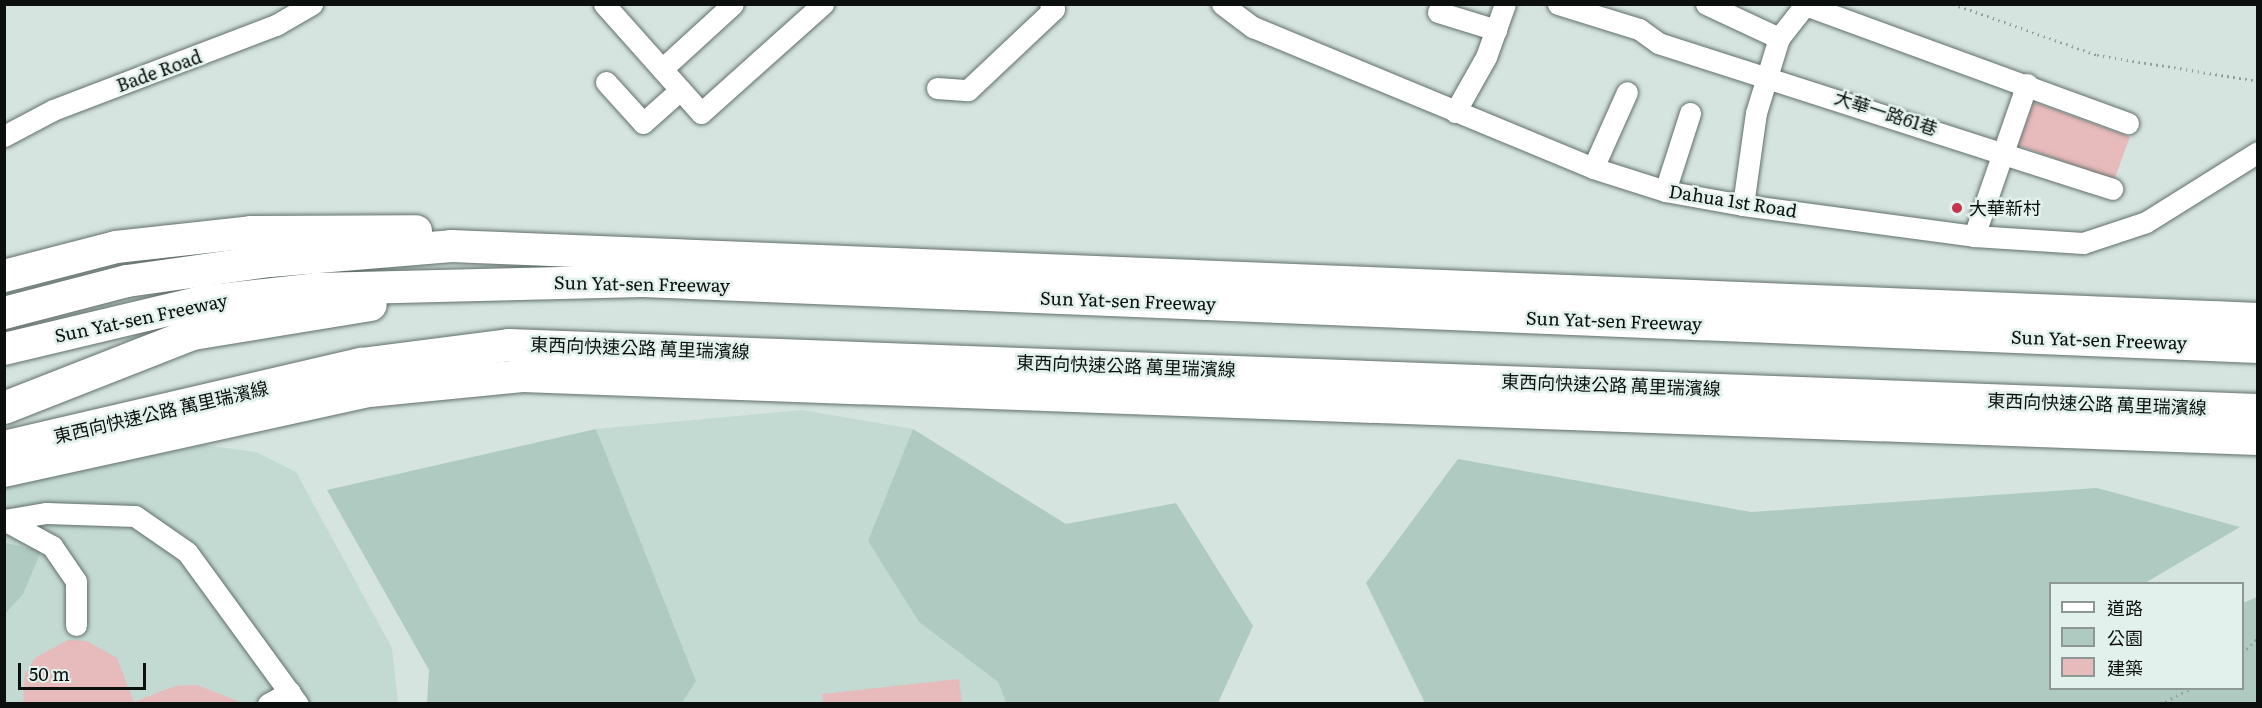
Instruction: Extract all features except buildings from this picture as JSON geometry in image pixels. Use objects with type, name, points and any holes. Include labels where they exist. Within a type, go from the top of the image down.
[{"type":"highway","points":[[4,276],[116,247],[273,231],[548,235],[600,250]]},
{"type":"highway","name":"Sun Yat-sen Freeway","points":[[4,313],[127,281],[270,261],[451,246],[600,250],[2258,319]]},
{"type":"highway","points":[[4,408],[193,334],[254,321],[373,304],[554,294],[643,281]]},
{"type":"highway","name":"Sun Yat-sen Freeway","points":[[4,349],[201,302],[316,289],[643,281],[2258,347]]},
{"type":"highway","name":"東西向快速公路 萬里瑞濱線","points":[[4,471],[233,410],[396,358],[509,345],[815,354],[2258,410]]},
{"type":"highway","name":"東西向快速公路 萬里瑞濱線","points":[[4,447],[369,390],[522,376],[831,385],[2258,439]]},
{"type":"street","name":"Bade Road","points":[[4,136],[52,110],[276,25],[312,4]]},
{"type":"street","points":[[604,4],[701,113],[822,4]]},
{"type":"street","points":[[662,69],[733,4]]},
{"type":"street","points":[[937,88],[968,90],[1054,9],[1050,4]]},
{"type":"street","name":"Dahua 1st Road","points":[[1222,4],[1253,27],[1593,168],[1665,191],[1743,205],[1974,236],[2055,244],[2113,238],[2258,152]]},
{"type":"street","points":[[1455,112],[1496,30],[1505,4]]},
{"type":"street","name":"大華一路61巷","points":[[1557,4],[1638,29],[1658,43],[1768,75],[2004,150],[2112,189]]},
{"type":"street","points":[[1706,4],[1779,38]]},
{"type":"street","points":[[1743,205],[1756,113],[1779,38],[1805,5],[2027,84],[2128,123]]},
{"type":"street","points":[[1438,12],[1496,30]]},
{"type":"street","points":[[606,82],[643,123],[680,90]]},
{"type":"street","points":[[1974,236],[2027,84]]},
{"type":"street","points":[[1593,168],[1627,92]]},
{"type":"street","points":[[1665,191],[1690,113]]},
{"type":"street","points":[[4,520],[46,513],[135,516],[187,552],[294,698],[268,704]]},
{"type":"street","points":[[4,520],[52,546],[76,581],[75,625]]},
{"type":"path","points":[[1953,4],[2097,55],[2258,81]]},
{"type":"path","points":[[2244,650],[2258,638]]},
{"type":"path","points":[[2160,704],[2189,690]]},
{"type":"shaded area","points":[[802,410],[913,429],[869,541],[919,622],[998,682],[1006,703],[682,703],[696,681],[596,429]]},
{"type":"shaded area","points":[[204,445],[256,452],[296,472],[392,648],[398,703],[5,703],[4,487]]},
{"type":"green space","points":[[596,429],[696,681],[682,703],[427,703],[429,670],[327,490]]},
{"type":"green space","points":[[913,429],[1066,524],[1176,503],[1253,626],[1218,703],[1006,703],[998,682],[919,622],[868,541]]},
{"type":"green space","points":[[1458,459],[1751,512],[2097,488],[2240,527],[2147,582],[2049,582],[2049,690],[2244,690],[2244,603],[2257,597],[2257,703],[1425,703],[1366,583]]},
{"type":"green space","points":[[5,543],[41,551],[23,594],[5,614]]},
{"type":"place","name":"大華新村","points":[[1957,208]]}]
